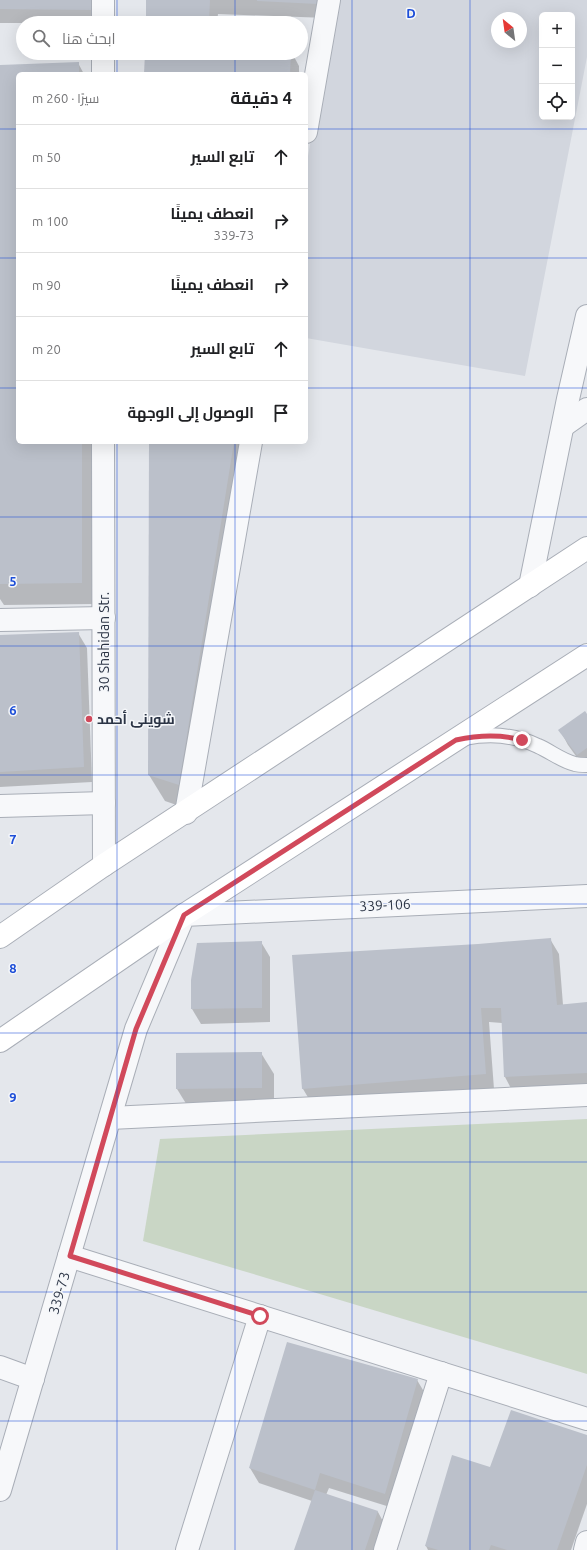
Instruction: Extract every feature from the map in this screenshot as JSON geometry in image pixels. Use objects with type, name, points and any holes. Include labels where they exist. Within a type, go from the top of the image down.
[{"type":"main road","points":[[0,937],[104,865],[186,813],[587,548]]},
{"type":"main road","points":[[0,1042],[184,915],[587,655]]},
{"type":"street","points":[[103,0],[103,16]]},
{"type":"street","points":[[308,121],[329,0]]},
{"type":"street","points":[[103,60],[103,72]]},
{"type":"street","points":[[530,586],[587,316]]},
{"type":"street","points":[[563,426],[587,409]]},
{"type":"street","name":"30 Shahidan Str.","points":[[103,444],[104,865]]},
{"type":"street","points":[[186,813],[251,444]]},
{"type":"street","points":[[0,620],[104,618]]},
{"type":"street","points":[[0,806],[104,804]]},
{"type":"street","name":"339-106","points":[[184,915],[587,896]]},
{"type":"street","name":"339-73","points":[[0,1490],[136,1029],[184,915]]},
{"type":"street","points":[[110,1118],[587,1096]]},
{"type":"street","points":[[70,1256],[587,1419]]},
{"type":"street","points":[[187,1550],[260,1316]]},
{"type":"street","points":[[0,1367],[33,1379]]},
{"type":"street","points":[[385,1550],[441,1372]]},
{"type":"street","points":[[584,1550],[587,1542]]},
{"type":"lane","points":[[456,740],[489,735],[506,736],[537,746],[575,764],[587,765]]},
{"type":"shaded area","points":[[336,0],[587,0],[587,57],[575,119],[575,12],[539,12],[539,120],[575,120],[525,376],[308,338],[308,156]]},
{"type":"green space","points":[[587,1119],[587,1374],[143,1241],[160,1139]]},
{"type":"building","points":[[0,0],[91,0],[91,10],[0,9]]},
{"type":"building","points":[[146,0],[210,0],[209,16],[146,16]]},
{"type":"building","points":[[318,0],[318,4],[257,1]]},
{"type":"building","points":[[145,60],[291,60],[290,72],[144,72]]},
{"type":"building","points":[[79,62],[79,72],[16,72],[16,444],[82,444],[82,583],[0,584],[0,65]]},
{"type":"building","points":[[149,444],[234,444],[179,785],[148,775]]},
{"type":"building","points":[[79,632],[84,767],[0,772],[0,635]]},
{"type":"building","points":[[585,711],[587,714],[587,748],[577,755],[558,730]]},
{"type":"building","points":[[551,938],[557,1005],[587,1002],[587,1073],[504,1077],[501,1008],[481,1008],[486,1074],[302,1089],[292,955],[478,944]]},
{"type":"building","points":[[262,941],[262,1008],[191,1009],[191,980],[197,943]]},
{"type":"building","points":[[262,1052],[262,1088],[176,1089],[176,1053]]},
{"type":"building","points":[[287,1342],[418,1379],[385,1494],[320,1473],[315,1490],[249,1468]]},
{"type":"building","points":[[511,1410],[587,1435],[587,1465],[557,1550],[507,1550],[491,1545],[489,1550],[438,1550],[425,1546],[452,1455],[490,1467]]},
{"type":"building","points":[[315,1490],[378,1511],[365,1550],[294,1550]]},
{"type":"place","name":"شوینی أحمد","points":[[89,719]]},
{"type":"route","points":[[260,1316],[70,1256],[136,1029],[184,915],[456,740],[489,735],[506,736],[522,740]]}]
